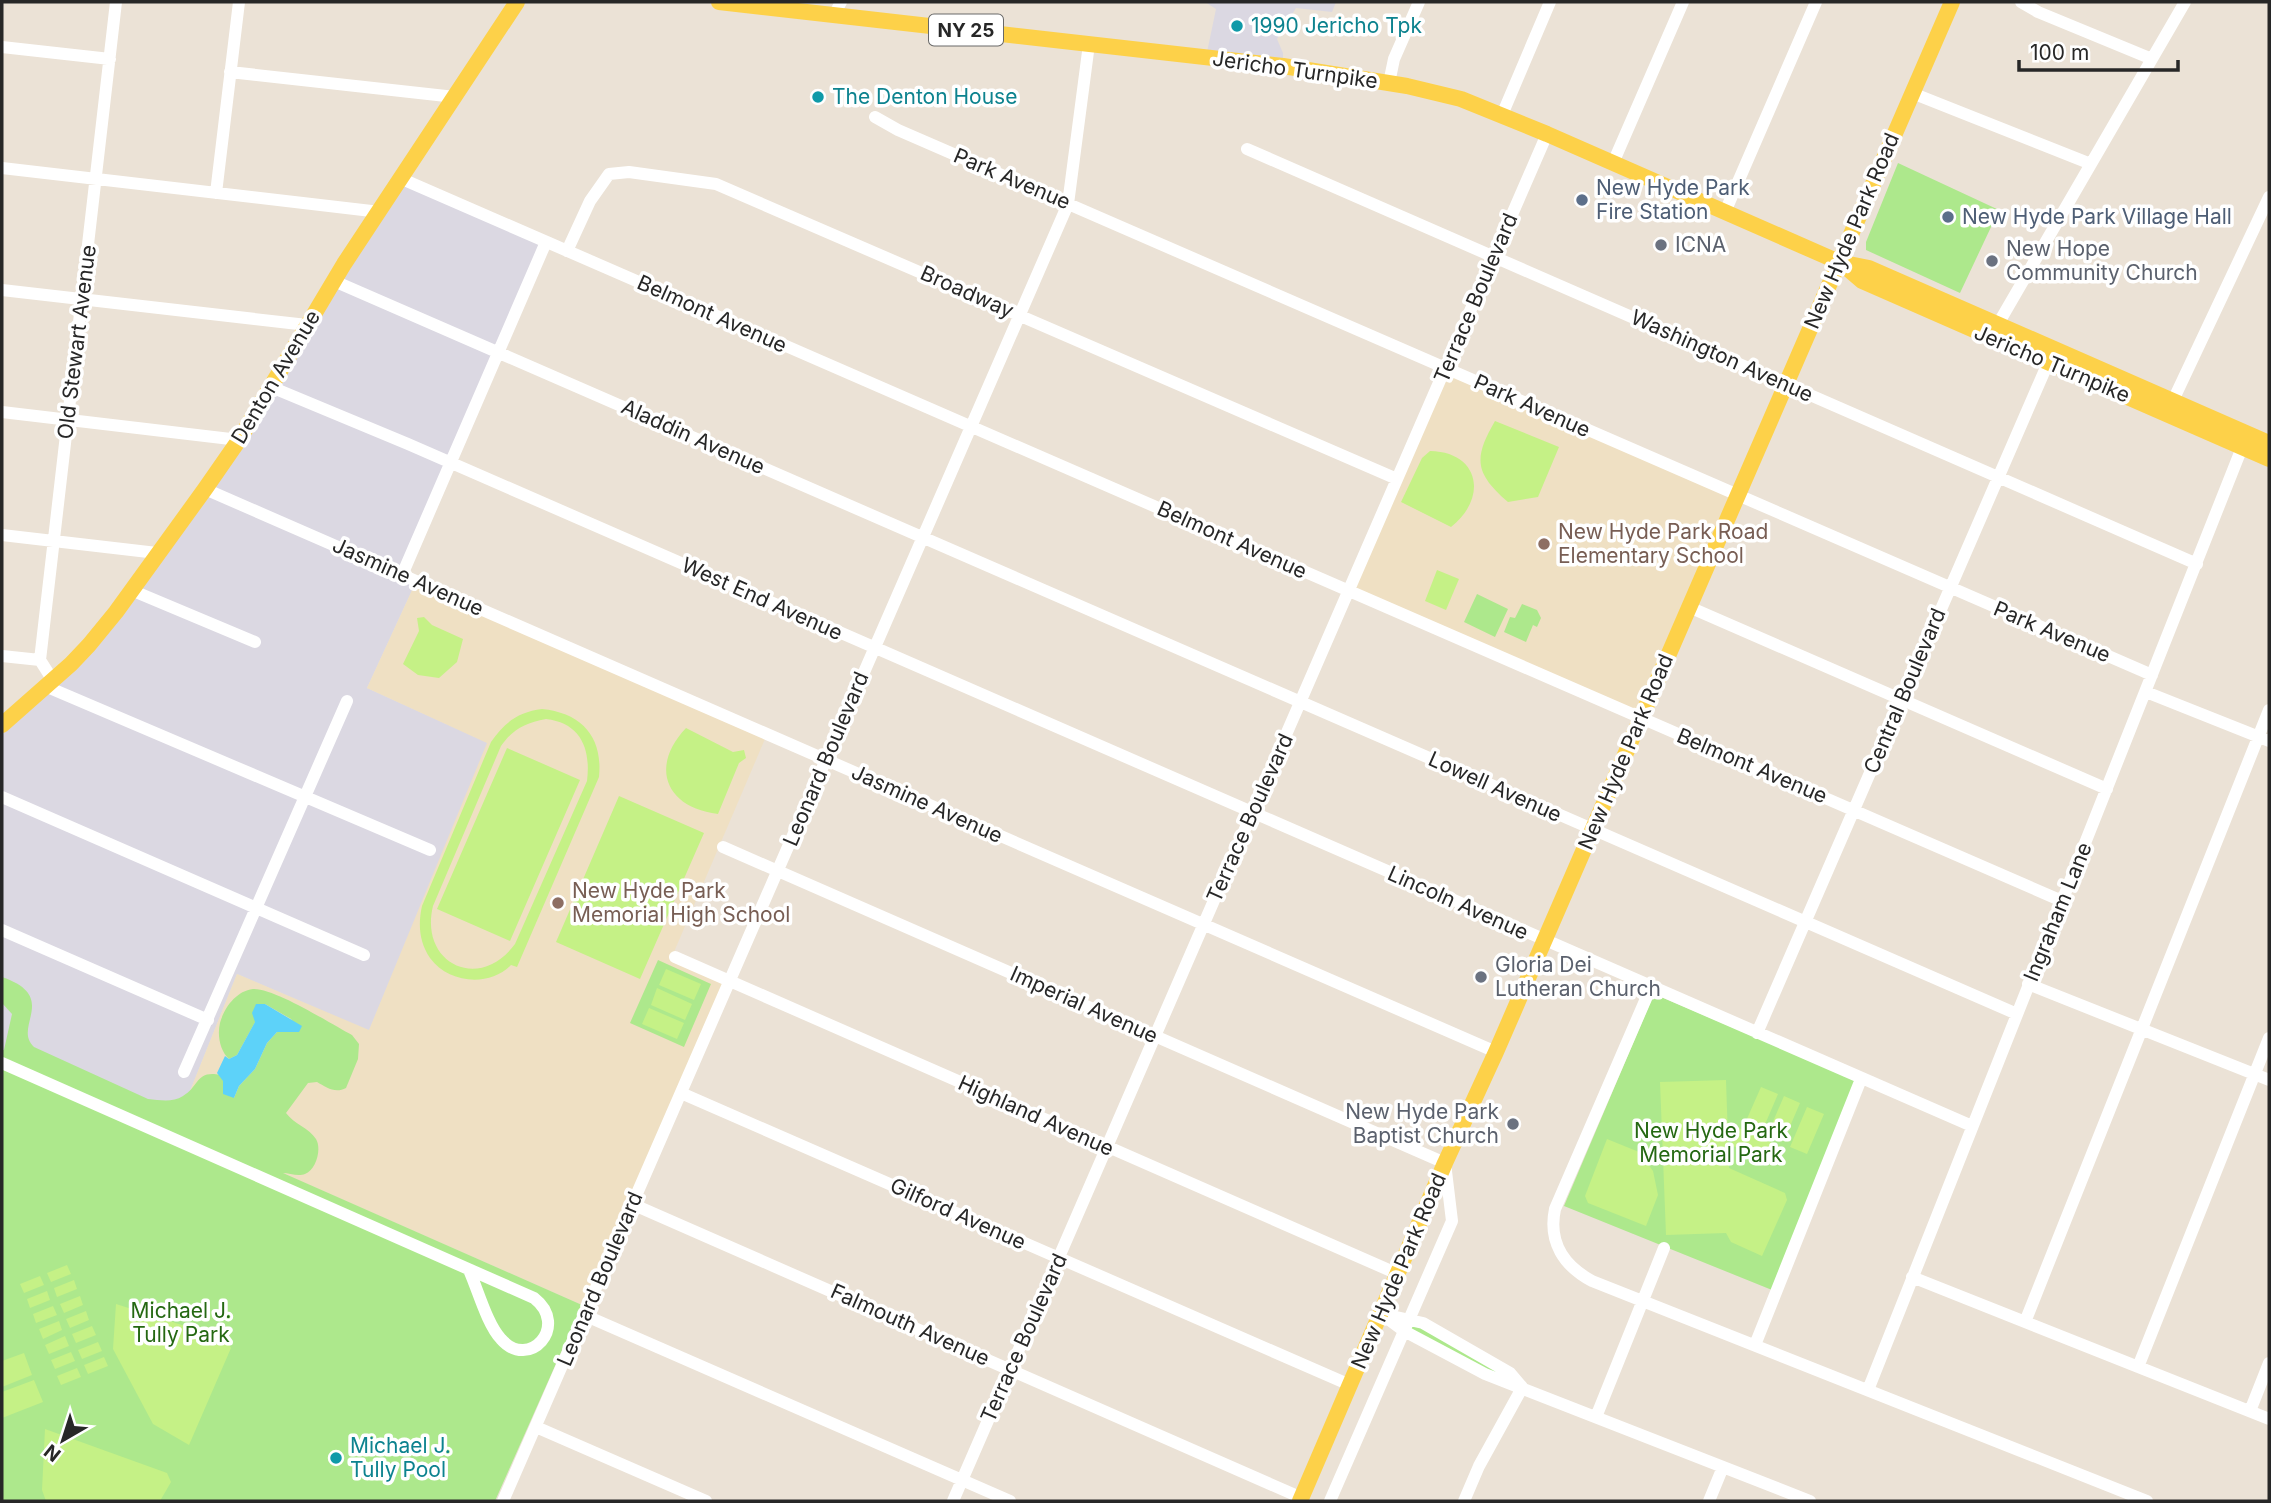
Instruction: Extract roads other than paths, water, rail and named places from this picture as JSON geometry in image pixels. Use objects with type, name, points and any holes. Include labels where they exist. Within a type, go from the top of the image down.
[{"type":"main road","name":"Denton Avenue","points":[[2,725],[89,645],[205,489],[239,440],[334,281],[517,2]]},
{"type":"main road","name":"Jericho Turnpike","points":[[719,2],[838,8],[1089,44],[1283,66],[1446,94],[1547,134],[1839,262],[1861,281],[1994,331],[2245,440],[2269,458]]},
{"type":"main road","name":"New Hyde Park Road","points":[[1301,1499],[1952,2]]},
{"type":"main road","name":"Jericho Turnpike","points":[[2245,440],[2269,443]]},
{"type":"street","name":"Old Stewart Avenue","points":[[40,660],[116,2]]},
{"type":"street","points":[[216,193],[239,2]]},
{"type":"street","points":[[1389,83],[1394,59],[1419,2]]},
{"type":"street","points":[[1502,115],[1550,2]]},
{"type":"street","points":[[1613,163],[1683,2]]},
{"type":"street","points":[[1725,212],[1816,2]]},
{"type":"street","points":[[2021,2],[2038,12],[2152,59]]},
{"type":"street","points":[[1994,331],[2185,2]]},
{"type":"street","name":"Leonard Boulevard","points":[[503,1501],[1068,204],[1089,44]]},
{"type":"street","points":[[2,47],[110,59]]},
{"type":"street","points":[[230,72],[455,97]]},
{"type":"street","points":[[1912,93],[2091,164]]},
{"type":"street","name":"Park Avenue","points":[[875,117],[898,130],[2152,676]]},
{"type":"street","name":"Terrace Boulevard","points":[[953,1501],[1547,134]]},
{"type":"street","name":"Washington Avenue","points":[[1247,149],[2197,564]]},
{"type":"street","points":[[2,168],[380,212]]},
{"type":"street","name":"Broadway","points":[[567,251],[590,201],[609,174],[629,172],[694,179],[731,189],[1397,479]]},
{"type":"street","name":"Belmont Avenue","points":[[402,179],[2062,901]]},
{"type":"street","points":[[2170,408],[2269,197]]},
{"type":"street","points":[[402,575],[546,242]]},
{"type":"street","name":"Aladdin Avenue","points":[[334,281],[1013,576]]},
{"type":"street","points":[[2,290],[307,325]]},
{"type":"street","name":"Central Boulevard","points":[[1757,1033],[2051,356]]},
{"type":"street","name":"West End Avenue","points":[[271,387],[1252,813]]},
{"type":"street","points":[[2,412],[239,440]]},
{"type":"street","name":"Ingraham Lane","points":[[1868,1390],[2245,440]]},
{"type":"street","name":"Jasmine Avenue","points":[[205,489],[1496,1052]]},
{"type":"street","points":[[2,535],[157,553]]},
{"type":"street","name":"Lowell Avenue","points":[[1013,576],[2017,1014]]},
{"type":"street","points":[[131,590],[255,642]]},
{"type":"street","points":[[1689,607],[2107,789]]},
{"type":"street","points":[[2,656],[40,660],[48,682],[126,721],[430,850]]},
{"type":"street","points":[[2146,692],[2264,739]]},
{"type":"street","points":[[184,1072],[347,701]]},
{"type":"street","points":[[2025,1322],[2141,1029],[2264,739],[2269,710]]},
{"type":"street","points":[[2,797],[364,955]]},
{"type":"street","name":"Lincoln Avenue","points":[[1252,813],[1972,1126]]},
{"type":"street","name":"Imperial Avenue","points":[[723,847],[1445,1163]]},
{"type":"street","points":[[2,930],[208,1020]]},
{"type":"street","name":"Highland Avenue","points":[[675,957],[1398,1274]]},
{"type":"street","points":[[2028,984],[2269,1080]]},
{"type":"street","points":[[1651,987],[1555,1209],[1554,1233],[1559,1252],[1566,1262],[1578,1274],[1592,1281],[1868,1390],[2125,1497],[2147,1501]]},
{"type":"street","points":[[2138,1367],[2269,1038]]},
{"type":"street","points":[[2,1063],[534,1298],[546,1309],[549,1325],[544,1338],[536,1347],[517,1350],[499,1338],[469,1270]]},
{"type":"street","points":[[1755,1345],[1861,1079]]},
{"type":"street","name":"Gilford Avenue","points":[[681,1093],[1350,1385]]},
{"type":"street","points":[[1330,1501],[1452,1221],[1445,1163]]},
{"type":"street","name":"Falmouth Avenue","points":[[632,1204],[1301,1499]]},
{"type":"street","points":[[1596,1417],[1664,1248]]},
{"type":"street","points":[[1912,1277],[2269,1419]]},
{"type":"street","points":[[1380,1313],[1423,1323],[1510,1373],[1522,1388]]},
{"type":"street","points":[[1380,1313],[1404,1331],[1485,1374],[1810,1501]]},
{"type":"street","points":[[584,1315],[1010,1501]]},
{"type":"street","points":[[2250,1411],[2269,1363]]},
{"type":"street","points":[[1464,1501],[1479,1466],[1522,1388]]},
{"type":"street","points":[[536,1427],[706,1501]]},
{"type":"street","points":[[1709,1501],[1723,1467]]},
{"type":"water","points":[[256,1004],[265,1004],[302,1026],[299,1032],[277,1032],[267,1043],[255,1069],[239,1086],[234,1098],[223,1094],[223,1081],[217,1073],[225,1056],[229,1059],[237,1055],[255,1022],[252,1013]]},
{"type":"place","name":"1990 Jericho Tpk","points":[[1237,26]]},
{"type":"place","name":"The Denton House","points":[[818,97]]},
{"type":"place","name":"New Hyde Park Fire Station","points":[[1582,200]]},
{"type":"place","name":"New Hyde Park Village Hall","points":[[1948,217]]},
{"type":"place","name":"ICNA","points":[[1661,245]]},
{"type":"place","name":"New Hope Community Church","points":[[1992,261]]},
{"type":"place","name":"New Hyde Park Road Elementary School","points":[[1544,544]]},
{"type":"place","name":"New Hyde Park Memorial High School","points":[[558,903]]},
{"type":"place","name":"Gloria Dei Lutheran Church","points":[[1481,977]]},
{"type":"place","name":"New Hyde Park Baptist Church","points":[[1513,1124]]},
{"type":"place","name":"Michael J. Tully Pool","points":[[336,1458]]},
{"type":"park label","name":"New Hyde Park Memorial Park","points":[[1711,1143]]},
{"type":"park label","name":"Michael J. Tully Park","points":[[181,1323]]}]
